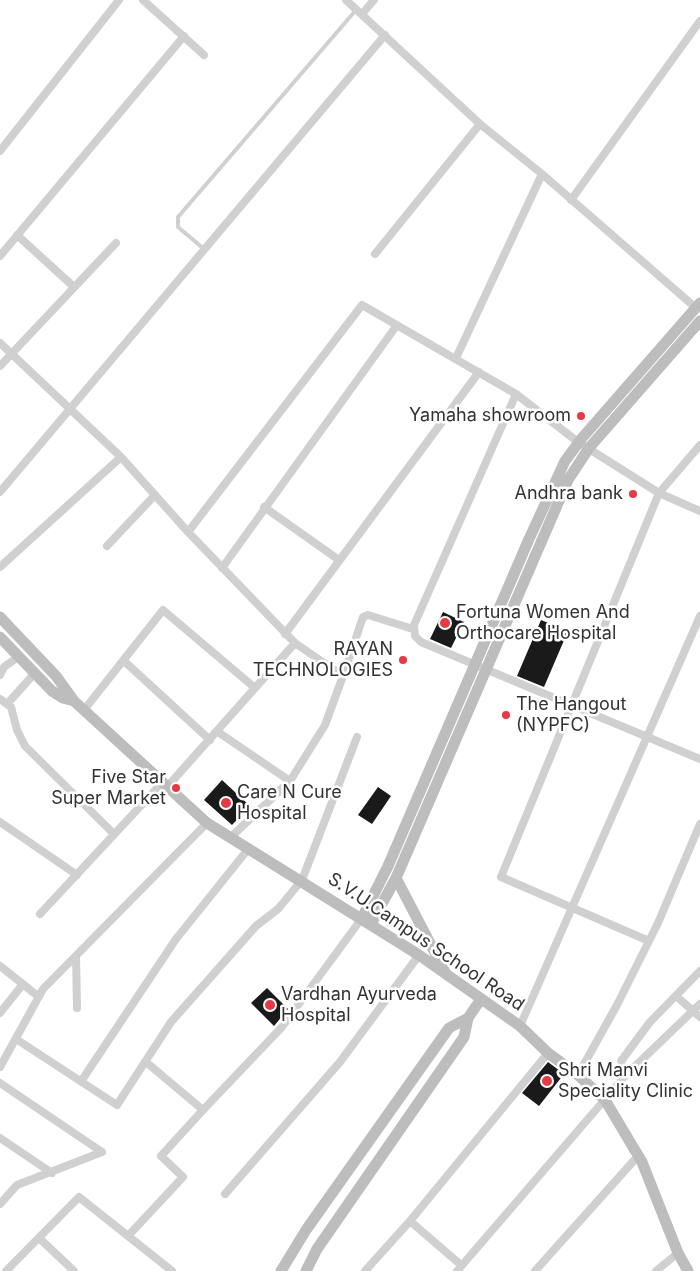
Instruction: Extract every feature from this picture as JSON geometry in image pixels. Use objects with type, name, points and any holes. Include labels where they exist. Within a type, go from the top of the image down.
[{"type":"street","points":[[0,152],[119,0]]},
{"type":"street","points":[[143,0],[204,55]]},
{"type":"street","points":[[128,1236],[183,1177],[161,1156],[282,1027],[367,921],[396,878],[554,482],[578,442],[698,305],[480,124],[346,0]]},
{"type":"street","points":[[359,12],[374,0]]},
{"type":"street","points":[[571,200],[699,25]]},
{"type":"street","points":[[0,492],[385,35]]},
{"type":"street","points":[[0,256],[184,36]]},
{"type":"street","points":[[375,254],[480,124]]},
{"type":"street","points":[[456,358],[542,174]]},
{"type":"street","points":[[17,235],[74,287]]},
{"type":"street","points":[[0,366],[116,243]]},
{"type":"street","points":[[188,532],[362,305],[516,394],[578,442],[660,493],[700,511]]},
{"type":"street","points":[[367,921],[388,866],[568,480],[589,448],[700,322]]},
{"type":"street","points":[[222,568],[397,324]]},
{"type":"street","points":[[0,343],[121,457],[188,532],[285,634],[342,676]]},
{"type":"street","points":[[285,634],[479,372]]},
{"type":"street","points":[[516,394],[413,629],[415,636],[421,642],[573,704],[700,759]]},
{"type":"street","points":[[649,941],[501,877],[660,493],[700,445]]},
{"type":"street","points":[[0,567],[121,457]]},
{"type":"street","points":[[107,546],[155,495]]},
{"type":"street","points":[[264,507],[339,560]]},
{"type":"street","points":[[84,710],[163,610],[255,688]]},
{"type":"street","points":[[231,837],[290,781],[324,725],[363,617],[368,615],[413,629]]},
{"type":"street","points":[[520,1026],[700,616]]},
{"type":"street","name":"S.V.U.Campus School Road","points":[[0,617],[56,676],[74,701],[207,823],[302,880],[419,955],[520,1026],[548,1053],[578,1075],[605,1100],[638,1156],[678,1254],[688,1271]]},
{"type":"street","name":"S.V.U.Campus School Road","points":[[0,637],[52,691],[74,701]]},
{"type":"street","points":[[40,914],[114,834],[218,732],[295,643]]},
{"type":"street","points":[[0,675],[4,667],[18,657]]},
{"type":"street","points":[[124,661],[210,740]]},
{"type":"street","points":[[8,703],[34,674]]},
{"type":"street","points":[[0,700],[8,703]]},
{"type":"street","points":[[8,703],[25,746],[114,834]]},
{"type":"street","points":[[218,732],[290,781]]},
{"type":"street","points":[[16,1039],[82,1080],[117,1106],[171,1022],[256,926],[278,908],[302,880],[357,737]]},
{"type":"street","points":[[0,822],[76,875]]},
{"type":"street","points":[[0,1067],[43,989],[207,823]]},
{"type":"street","points":[[578,1075],[649,941],[700,824]]},
{"type":"street","points":[[82,1080],[176,939],[249,848]]},
{"type":"street","points":[[396,878],[447,975]]},
{"type":"street","points":[[225,1194],[340,1062],[419,955]]},
{"type":"street","points":[[76,956],[77,1008]]},
{"type":"street","points":[[0,966],[39,997]]},
{"type":"street","points":[[625,1076],[621,1061],[650,1022],[700,972]]},
{"type":"street","points":[[0,1013],[23,984]]},
{"type":"street","points":[[676,996],[700,1017]]},
{"type":"street","points":[[306,1271],[317,1249],[464,1037],[468,1018],[481,999]]},
{"type":"street","points":[[410,1220],[459,1268],[625,1076],[700,1004]]},
{"type":"street","points":[[281,1271],[306,1230],[449,1028],[468,1018]]},
{"type":"street","points":[[364,1271],[410,1220],[548,1053]]},
{"type":"street","points":[[146,1062],[203,1110]]},
{"type":"street","points":[[0,1082],[102,1152],[17,1185],[0,1204]]},
{"type":"street","points":[[0,1138],[52,1173]]},
{"type":"street","points":[[535,1271],[638,1156]]},
{"type":"street","points":[[6,1271],[79,1197],[172,1271]]},
{"type":"street","points":[[38,1238],[74,1271]]},
{"type":"street","points":[[656,1271],[678,1254]]},
{"type":"lane","points":[[204,249],[178,227],[178,218],[359,12]]},
{"type":"building","points":[[443,612],[464,622],[451,648],[430,639]]},
{"type":"building","points":[[541,620],[568,631],[544,687],[517,676]]},
{"type":"building","points":[[222,780],[250,806],[232,825],[204,800]]},
{"type":"building","points":[[378,787],[391,796],[372,824],[358,815]]},
{"type":"building","points":[[267,988],[288,1009],[274,1026],[251,1003]]},
{"type":"building","points":[[548,1062],[564,1074],[539,1106],[522,1093]]},
{"type":"place","name":"Yamaha showroom","points":[[581,416]]},
{"type":"place","name":"Andhra bank","points":[[633,494]]},
{"type":"place","name":"Fortuna Women And Orthocare Hospital","points":[[445,623]]},
{"type":"place","name":"RAYAN TECHNOLOGIES","points":[[403,660]]},
{"type":"place","name":"The Hangout (NYPFC)","points":[[506,715]]},
{"type":"place","name":"Five Star Super Market","points":[[176,788]]},
{"type":"place","name":"Care N Cure Hospital","points":[[226,803]]},
{"type":"place","name":"Vardhan Ayurveda Hospital","points":[[270,1005]]},
{"type":"place","name":"Shri Manvi Speciality Clinic","points":[[547,1081]]}]
